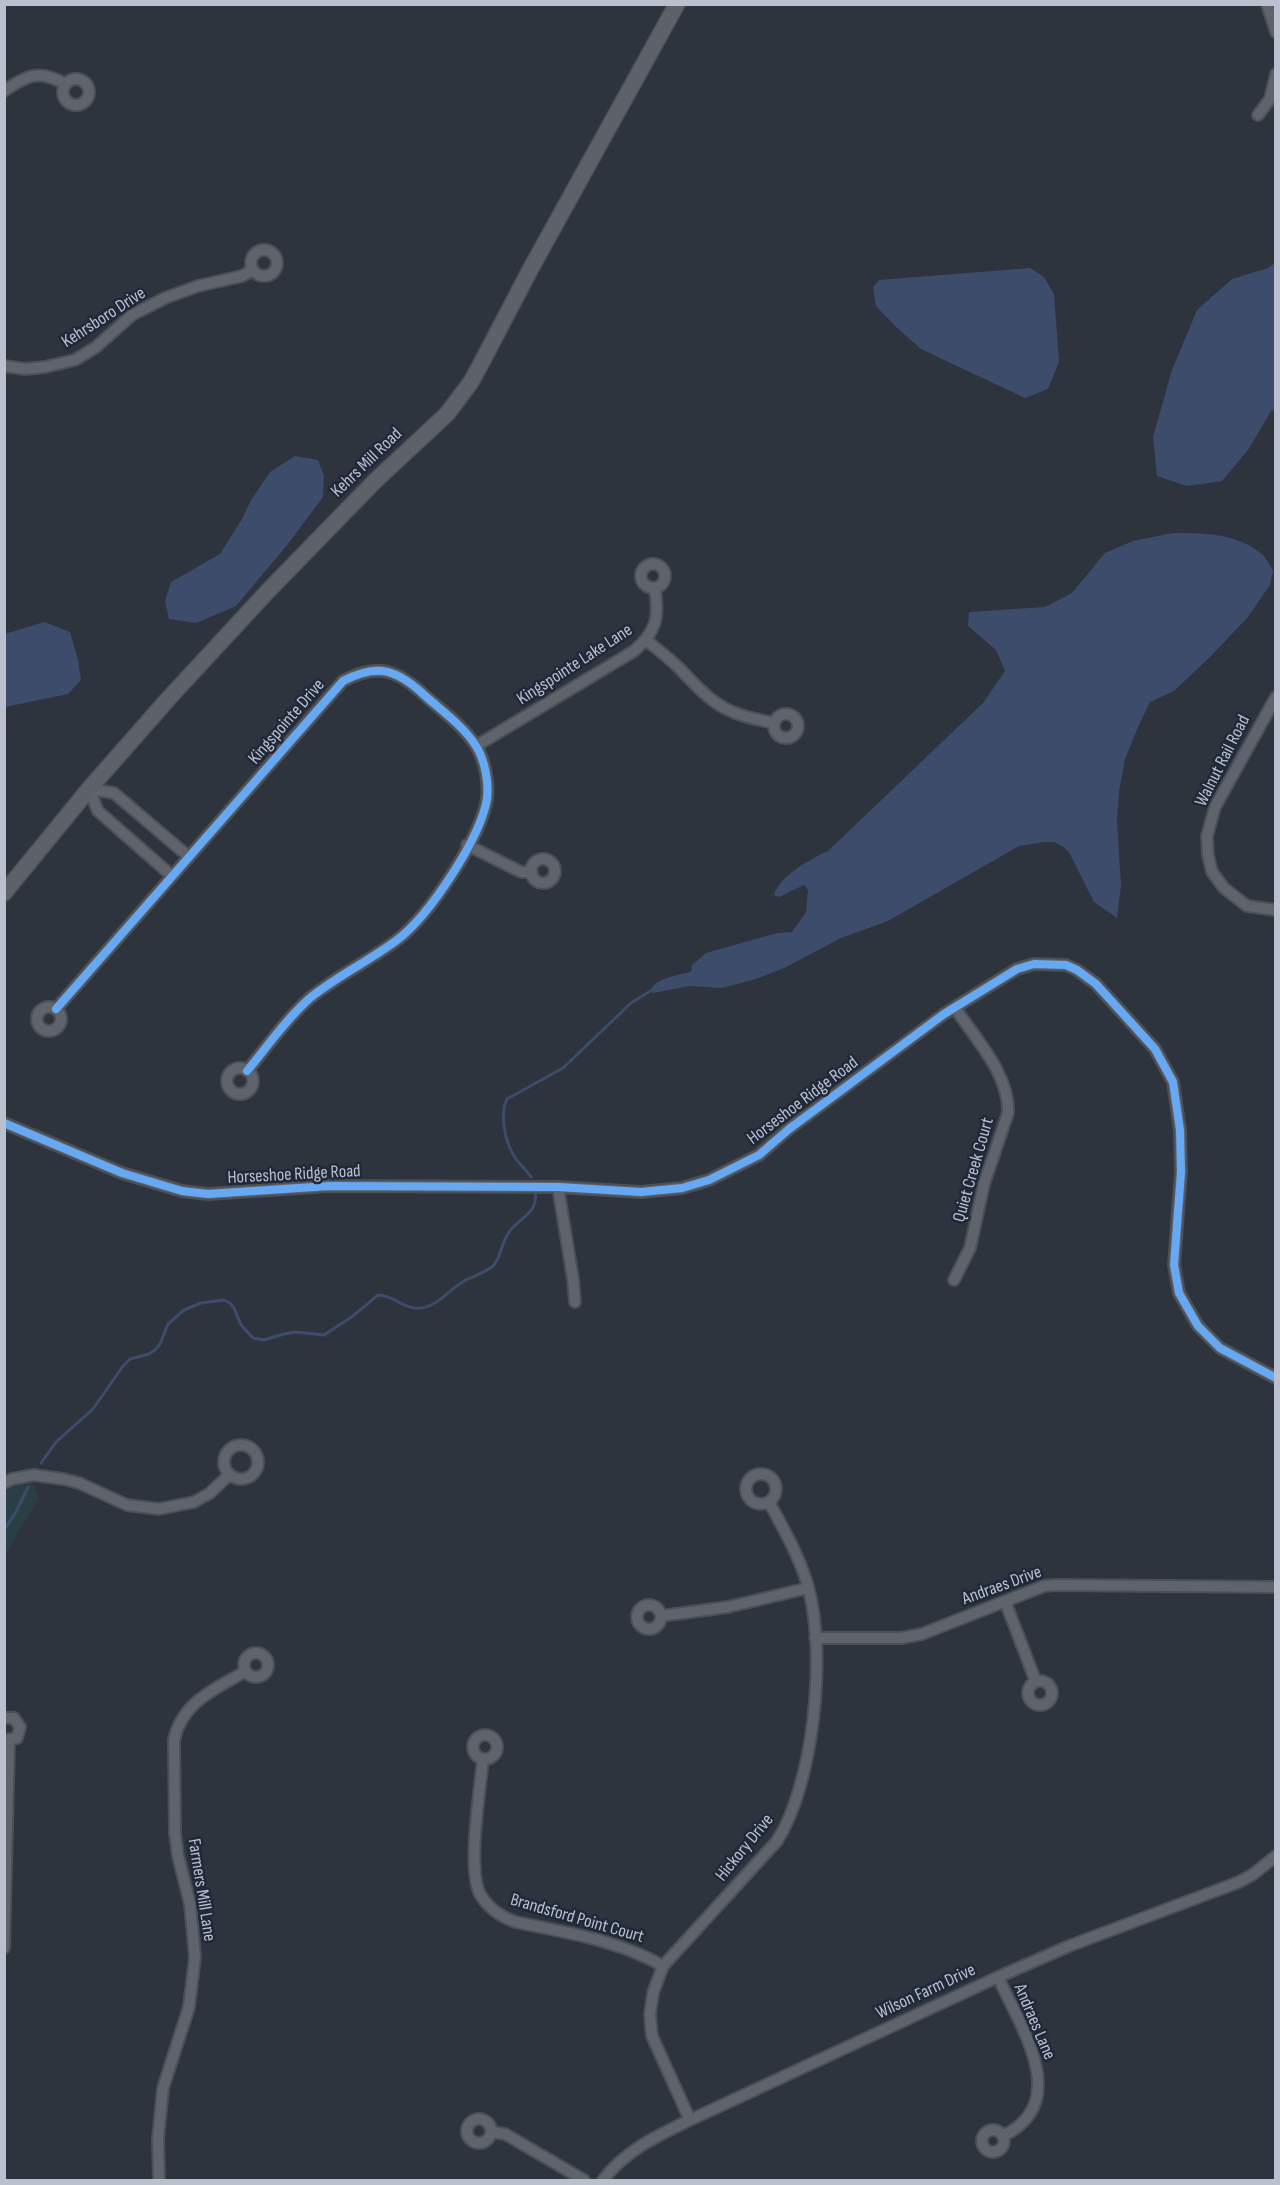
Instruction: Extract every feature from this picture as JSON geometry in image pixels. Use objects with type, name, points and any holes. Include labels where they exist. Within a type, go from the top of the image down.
[{"type":"main road","name":"Kehrs Mill Road","points":[[4,893],[89,789],[168,698],[375,481],[447,414],[471,382],[677,4]]},
{"type":"street","points":[[1267,4],[1275,32]]},
{"type":"street","points":[[1258,115],[1270,99],[1275,74]]},
{"type":"street","points":[[4,91],[21,79],[38,75],[48,75],[65,84]]},
{"type":"street","name":"Kehrsboro Drive","points":[[4,366],[25,369],[75,360],[96,346],[132,315],[165,298],[205,284],[242,276],[253,270]]},
{"type":"street","name":"Kingspointe Lake Lane","points":[[476,746],[634,651],[653,631],[657,618],[655,588]]},
{"type":"street","points":[[646,640],[718,704],[743,716],[774,723]]},
{"type":"street","name":"Kingspointe Drive","points":[[56,1009],[343,681],[360,672],[391,672],[407,679],[476,746],[487,780],[487,798],[479,822],[455,870],[418,920],[398,940],[325,986],[308,1000],[248,1071]]},
{"type":"street","name":"Walnut Rail Road","points":[[1275,697],[1215,807],[1207,836],[1212,872],[1224,888],[1246,906],[1275,910]]},
{"type":"street","points":[[89,789],[114,793],[189,857]]},
{"type":"street","points":[[89,789],[98,811],[171,876]]},
{"type":"street","points":[[467,845],[521,872],[532,872]]},
{"type":"street","name":"Horseshoe Ridge Road","points":[[4,1123],[123,1173],[182,1191],[208,1194],[329,1186],[558,1187],[641,1192],[682,1188],[709,1180],[759,1155],[789,1129],[955,1008],[1017,969],[1034,964],[1066,965],[1096,984],[1155,1049],[1173,1082],[1178,1113],[1181,1172],[1174,1265],[1179,1293],[1198,1326],[1220,1348],[1275,1378]]},
{"type":"street","name":"Quiet Creek Court","points":[[954,1280],[970,1248],[984,1184],[1008,1113],[1005,1085],[955,1008]]},
{"type":"street","points":[[558,1187],[575,1302]]},
{"type":"street","points":[[4,1483],[12,1479],[34,1475],[63,1479],[79,1483],[127,1505],[159,1509],[194,1502],[210,1493],[229,1475]]},
{"type":"street","name":"Hickory Drive","points":[[690,2120],[652,2036],[651,2003],[663,1966],[777,1841],[786,1826],[798,1794],[808,1754],[814,1712],[815,1638],[808,1588],[796,1555],[769,1502]]},
{"type":"street","name":"Andraes Drive","points":[[815,1638],[901,1638],[922,1634],[1044,1586],[1275,1587]]},
{"type":"street","points":[[661,1616],[728,1607],[808,1588]]},
{"type":"street","points":[[1005,1601],[1036,1682]]},
{"type":"street","name":"Farmers Mill Lane","points":[[159,2181],[158,2123],[163,2088],[189,2007],[195,1957],[190,1904],[175,1834],[174,1740],[178,1726],[193,1704],[211,1690],[246,1671]]},
{"type":"street","points":[[4,1718],[14,1718],[20,1727],[16,1738],[7,1740],[4,1948]]},
{"type":"street","name":"Brandsford Point Court","points":[[483,1759],[474,1869],[480,1894],[488,1905],[516,1922],[607,1941],[663,1966]]},
{"type":"street","name":"Wilson Farm Drive","points":[[603,2181],[630,2152],[690,2120],[1069,1946],[1239,1882],[1252,1875],[1275,1856]]},
{"type":"street","name":"Andraes Lane","points":[[998,1977],[1036,2062],[1039,2085],[1030,2115],[1017,2128],[1003,2136]]},
{"type":"street","points":[[491,2132],[506,2134],[584,2181]]},
{"type":"green space","points":[[31,1481],[39,1497],[5,1556],[5,1491]]},
{"type":"water","points":[[1275,263],[1275,409],[1271,411],[1248,450],[1222,481],[1187,486],[1157,476],[1153,437],[1172,370],[1197,310],[1232,279],[1268,268]]},
{"type":"water","points":[[1030,268],[1044,277],[1054,294],[1059,362],[1048,389],[1025,398],[921,349],[876,306],[873,287],[879,280]]},
{"type":"water","points":[[295,456],[318,460],[324,476],[323,497],[288,544],[236,606],[196,623],[169,619],[165,601],[171,582],[220,554],[270,472]]},
{"type":"water","points":[[1173,533],[1209,534],[1243,542],[1263,555],[1273,571],[1270,585],[1247,618],[1174,691],[1150,702],[1138,727],[1125,759],[1119,791],[1117,821],[1121,885],[1117,918],[1094,902],[1069,852],[1062,846],[1054,842],[1044,842],[1019,846],[888,921],[841,938],[784,968],[756,979],[722,988],[690,986],[653,993],[652,987],[660,981],[691,972],[692,965],[706,953],[777,933],[792,932],[806,912],[808,890],[804,885],[779,897],[774,895],[777,888],[797,868],[828,851],[983,703],[1005,671],[996,650],[968,626],[969,612],[1045,607],[1072,593],[1105,553],[1133,541]]},
{"type":"water","points":[[44,622],[70,632],[81,680],[68,694],[5,707],[5,634]]},
{"type":"waterway","points":[[531,1177],[516,1159],[506,1137],[503,1113],[507,1099],[563,1068],[631,1003],[652,990]]},
{"type":"waterway","points":[[41,1463],[56,1442],[93,1409],[123,1366],[130,1359],[149,1354],[156,1349],[168,1324],[184,1310],[201,1303],[224,1300],[234,1308],[241,1325],[253,1338],[264,1340],[295,1332],[324,1335],[353,1316],[378,1295],[389,1297],[409,1307],[427,1307],[459,1284],[493,1266],[509,1232],[534,1205],[535,1192]]},
{"type":"waterway","points":[[4,1530],[28,1487]]},
{"type":"cycle path","points":[[56,1009],[343,681],[365,672],[393,673],[411,684],[450,717],[476,746],[482,758],[487,779],[487,799],[482,816],[464,855],[451,876],[410,929],[386,948],[310,998],[285,1024],[247,1071]]},
{"type":"cycle path","points":[[4,1123],[122,1173],[182,1191],[208,1194],[329,1186],[558,1187],[641,1192],[682,1188],[709,1180],[759,1155],[789,1129],[944,1014],[1017,969],[1034,964],[1066,965],[1096,984],[1155,1049],[1173,1082],[1180,1130],[1181,1172],[1174,1265],[1179,1293],[1198,1326],[1220,1348],[1276,1378]]}]
